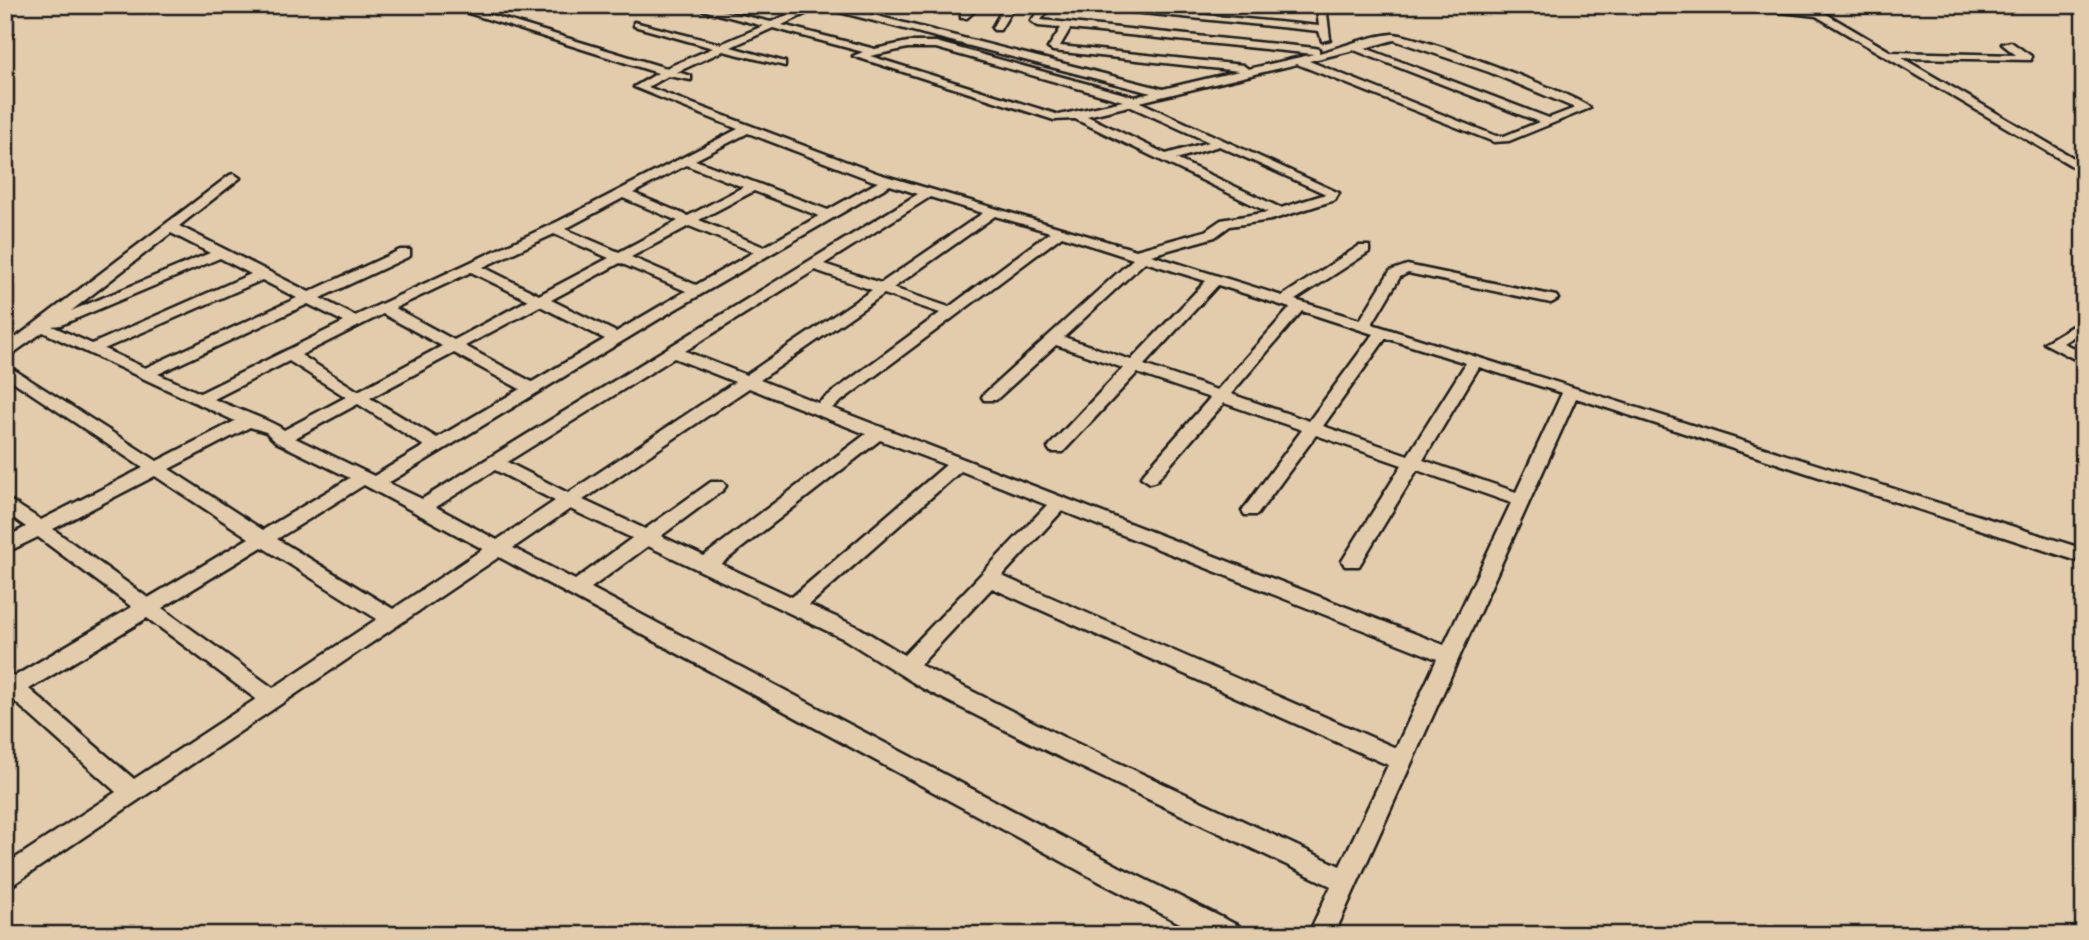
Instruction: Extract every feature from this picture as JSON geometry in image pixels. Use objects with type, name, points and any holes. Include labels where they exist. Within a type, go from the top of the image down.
[{"type":"street","points":[[447,5],[687,78]]},
{"type":"street","points":[[1163,92],[820,5],[722,47],[639,87],[888,181],[1216,279],[2084,556]]},
{"type":"street","points":[[964,16],[977,5]]},
{"type":"street","points":[[997,28],[1010,5]]},
{"type":"street","points":[[1048,5],[1037,22],[1325,52]]},
{"type":"street","points":[[1068,5],[1324,29]]},
{"type":"street","points":[[1285,5],[1321,7],[1325,52]]},
{"type":"street","points":[[1726,5],[1817,13]]},
{"type":"street","points":[[1804,5],[2084,169]]},
{"type":"street","points":[[706,8],[874,51]]},
{"type":"street","points":[[1202,40],[1215,8]]},
{"type":"street","points":[[637,24],[781,64]]},
{"type":"street","points":[[1067,27],[1048,48],[1257,70]]},
{"type":"street","points":[[990,397],[1055,339],[1139,256],[1210,234],[1226,223],[1266,217],[1331,197],[1333,193],[1131,101],[936,45],[918,44],[858,56],[1054,118],[1076,115],[1131,101],[1163,92],[1325,52],[1399,38],[1584,108],[1505,139],[1494,139],[1297,60]]},
{"type":"street","points":[[1888,55],[2027,58],[2007,44]]},
{"type":"street","points":[[995,48],[1029,47]]},
{"type":"street","points":[[1354,47],[1550,122]]},
{"type":"street","points":[[1076,115],[1278,212]]},
{"type":"street","points":[[201,399],[470,266],[554,229],[748,128]]},
{"type":"street","points":[[1165,158],[1221,142]]},
{"type":"street","points":[[682,160],[829,215]]},
{"type":"street","points":[[5,354],[233,178]]},
{"type":"street","points":[[134,793],[8,687],[264,539],[437,446],[616,338],[888,181]]},
{"type":"street","points":[[282,438],[752,187]]},
{"type":"street","points":[[621,193],[765,252]]},
{"type":"street","points":[[423,507],[494,461],[675,353],[928,193]]},
{"type":"street","points":[[5,879],[498,549],[993,212]]},
{"type":"street","points":[[170,227],[355,322]]},
{"type":"street","points":[[554,229],[697,291]]},
{"type":"street","points":[[819,410],[1060,231]]},
{"type":"street","points":[[1150,477],[1221,396],[1291,303],[1364,249]]},
{"type":"street","points":[[42,327],[221,253]]},
{"type":"street","points":[[145,373],[405,253]]},
{"type":"street","points":[[813,265],[950,312]]},
{"type":"street","points":[[470,266],[616,338]]},
{"type":"street","points":[[1363,327],[1395,274],[1407,269],[1551,299]]},
{"type":"street","points":[[92,349],[263,274]]},
{"type":"street","points":[[1057,449],[1216,279]]},
{"type":"street","points":[[383,308],[532,389]]},
{"type":"street","points":[[2084,323],[2052,343],[2084,359]]},
{"type":"street","points":[[42,327],[248,421],[272,428],[282,438],[423,507],[1111,876],[1230,935]]},
{"type":"street","points":[[1251,511],[1382,332]]},
{"type":"street","points":[[1055,339],[1521,500]]},
{"type":"street","points":[[675,353],[1448,655]]},
{"type":"street","points":[[289,355],[437,446]]},
{"type":"street","points":[[1352,561],[1474,362]]},
{"type":"street","points":[[5,369],[323,578],[394,619]]},
{"type":"street","points":[[1321,935],[1571,392]]},
{"type":"street","points":[[5,545],[248,421]]},
{"type":"street","points":[[706,565],[878,433]]},
{"type":"street","points":[[494,461],[567,500],[851,632],[930,682],[1055,744],[1345,881]]},
{"type":"street","points":[[795,606],[958,464]]},
{"type":"street","points":[[576,589],[717,486]]},
{"type":"street","points":[[5,503],[274,700]]},
{"type":"street","points":[[906,667],[1059,503]]},
{"type":"street","points":[[990,579],[1400,760]]}]
